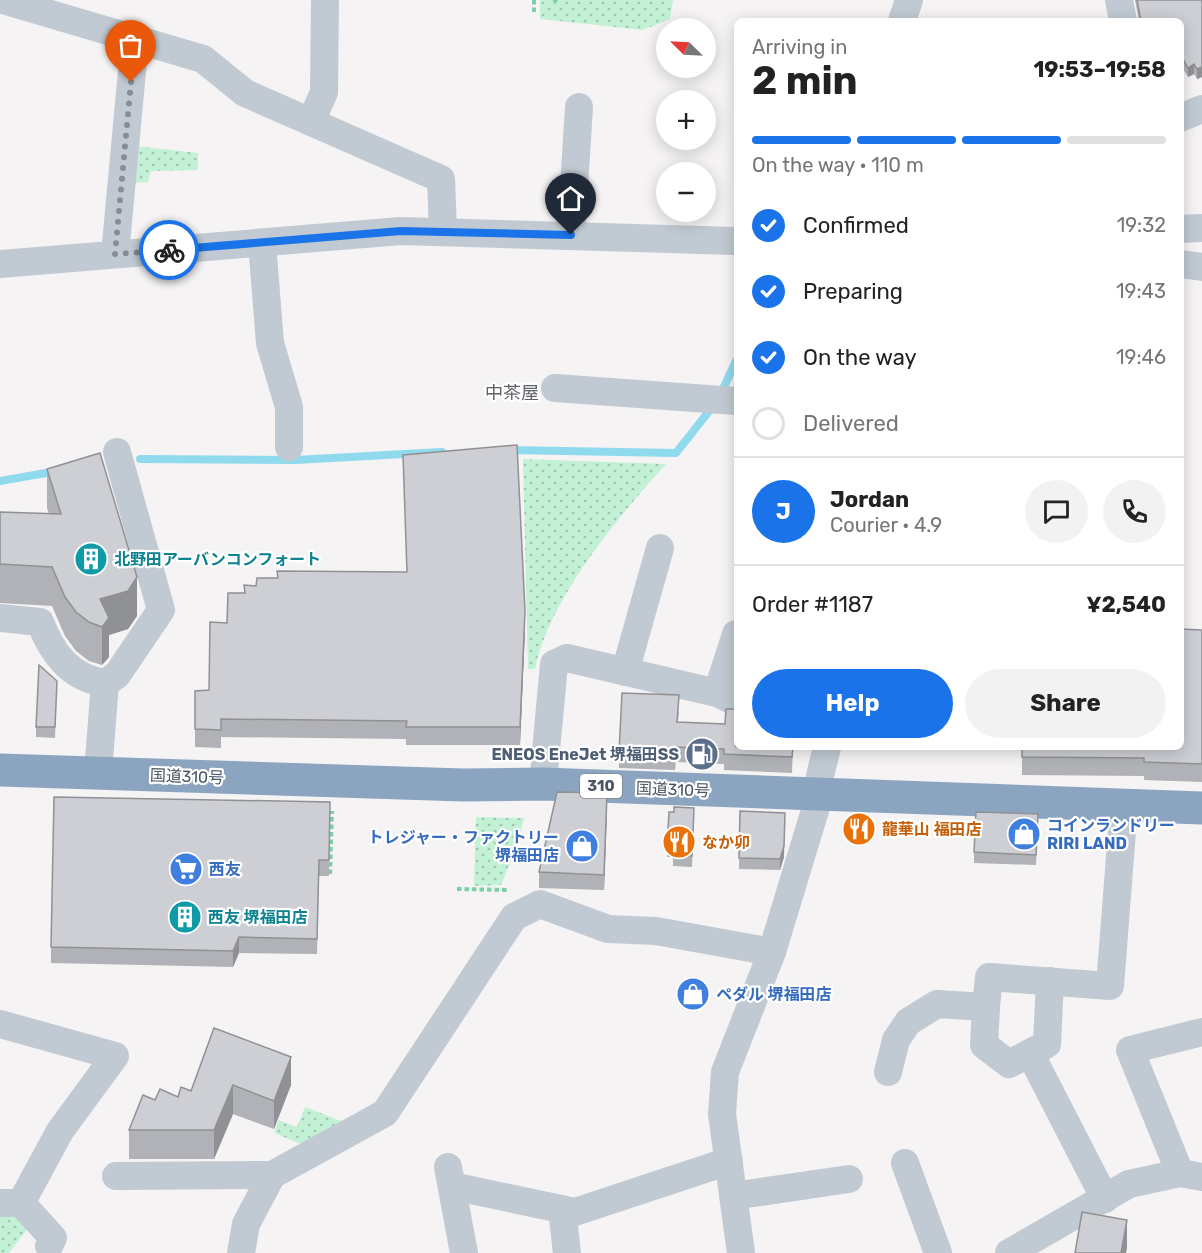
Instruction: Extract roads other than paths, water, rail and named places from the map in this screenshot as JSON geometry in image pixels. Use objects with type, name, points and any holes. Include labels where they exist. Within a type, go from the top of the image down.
[{"type":"highway","name":"国道310号","points":[[0,770],[464,785],[543,784],[1202,808]]},
{"type":"street","points":[[3,0],[203,59],[245,93],[441,179],[443,232]]},
{"type":"street","points":[[311,122],[324,92],[326,0]]},
{"type":"street","points":[[903,18],[909,0]]},
{"type":"street","points":[[1119,0],[1122,18]]},
{"type":"street","points":[[115,254],[135,39]]},
{"type":"street","points":[[571,235],[579,107]]},
{"type":"street","points":[[1184,116],[1202,108]]},
{"type":"street","points":[[1184,228],[1202,228]]},
{"type":"street","points":[[0,264],[401,231],[734,241]]},
{"type":"street","points":[[262,243],[270,343],[289,407],[288,447]]},
{"type":"street","points":[[1184,265],[1202,267]]},
{"type":"street","points":[[555,388],[734,401]]},
{"type":"street","points":[[0,618],[40,622],[60,660],[82,677],[105,683],[117,675],[161,610],[117,452]]},
{"type":"street","points":[[625,672],[660,548]]},
{"type":"street","points":[[543,784],[554,664],[567,658],[727,697],[734,648]]},
{"type":"street","points":[[98,773],[105,683]]},
{"type":"street","points":[[741,1253],[722,1114],[725,1072],[772,952],[820,794],[820,776],[826,750]]},
{"type":"street","points":[[1050,981],[1047,1044],[1009,1064],[984,1045],[989,977],[1050,981],[1110,986],[1124,805]]},
{"type":"street","points":[[116,1176],[272,1175],[385,1113],[514,917],[540,904],[608,929],[656,931],[772,952]]},
{"type":"street","points":[[888,1072],[896,1040],[908,1022],[937,1004],[986,1007]]},
{"type":"street","points":[[0,1024],[115,1056],[11,1203],[53,1238],[49,1246]]},
{"type":"street","points":[[1009,1253],[1129,1184],[1191,1175],[1130,1050],[1202,1032]]},
{"type":"street","points":[[1031,1054],[1105,1199]]},
{"type":"street","points":[[464,1253],[450,1176],[575,1212],[729,1161]]},
{"type":"street","points":[[905,1163],[938,1253]]},
{"type":"street","points":[[241,1253],[246,1224],[272,1175]]},
{"type":"street","points":[[733,1196],[849,1179]]},
{"type":"street","points":[[562,1209],[567,1253]]},
{"type":"waterway","points":[[722,391],[734,365]]},
{"type":"waterway","points":[[508,450],[676,453],[710,410]]},
{"type":"waterway","points":[[140,459],[295,460],[442,452]]},
{"type":"waterway","points":[[0,481],[57,471]]},
{"type":"place","name":"北野田アーバンコンフォート","points":[[91,559]]},
{"type":"place","name":"ENEOS EneJet 堺福田SS","points":[[702,754]]},
{"type":"place","name":"龍華山 福田店","points":[[859,829]]},
{"type":"place","name":"コインランドリー RIRI LAND","points":[[1024,834]]},
{"type":"place","name":"なか卯","points":[[679,842]]},
{"type":"place","name":"トレジャー・ファクトリー 堺福田店","points":[[582,846]]},
{"type":"place","name":"西友","points":[[186,869]]},
{"type":"place","name":"西友 堺福田店","points":[[185,917]]},
{"type":"place","name":"ペダル 堺福田店","points":[[693,994]]},
{"type":"district","name":"中茶屋","points":[[512,393]]}]
